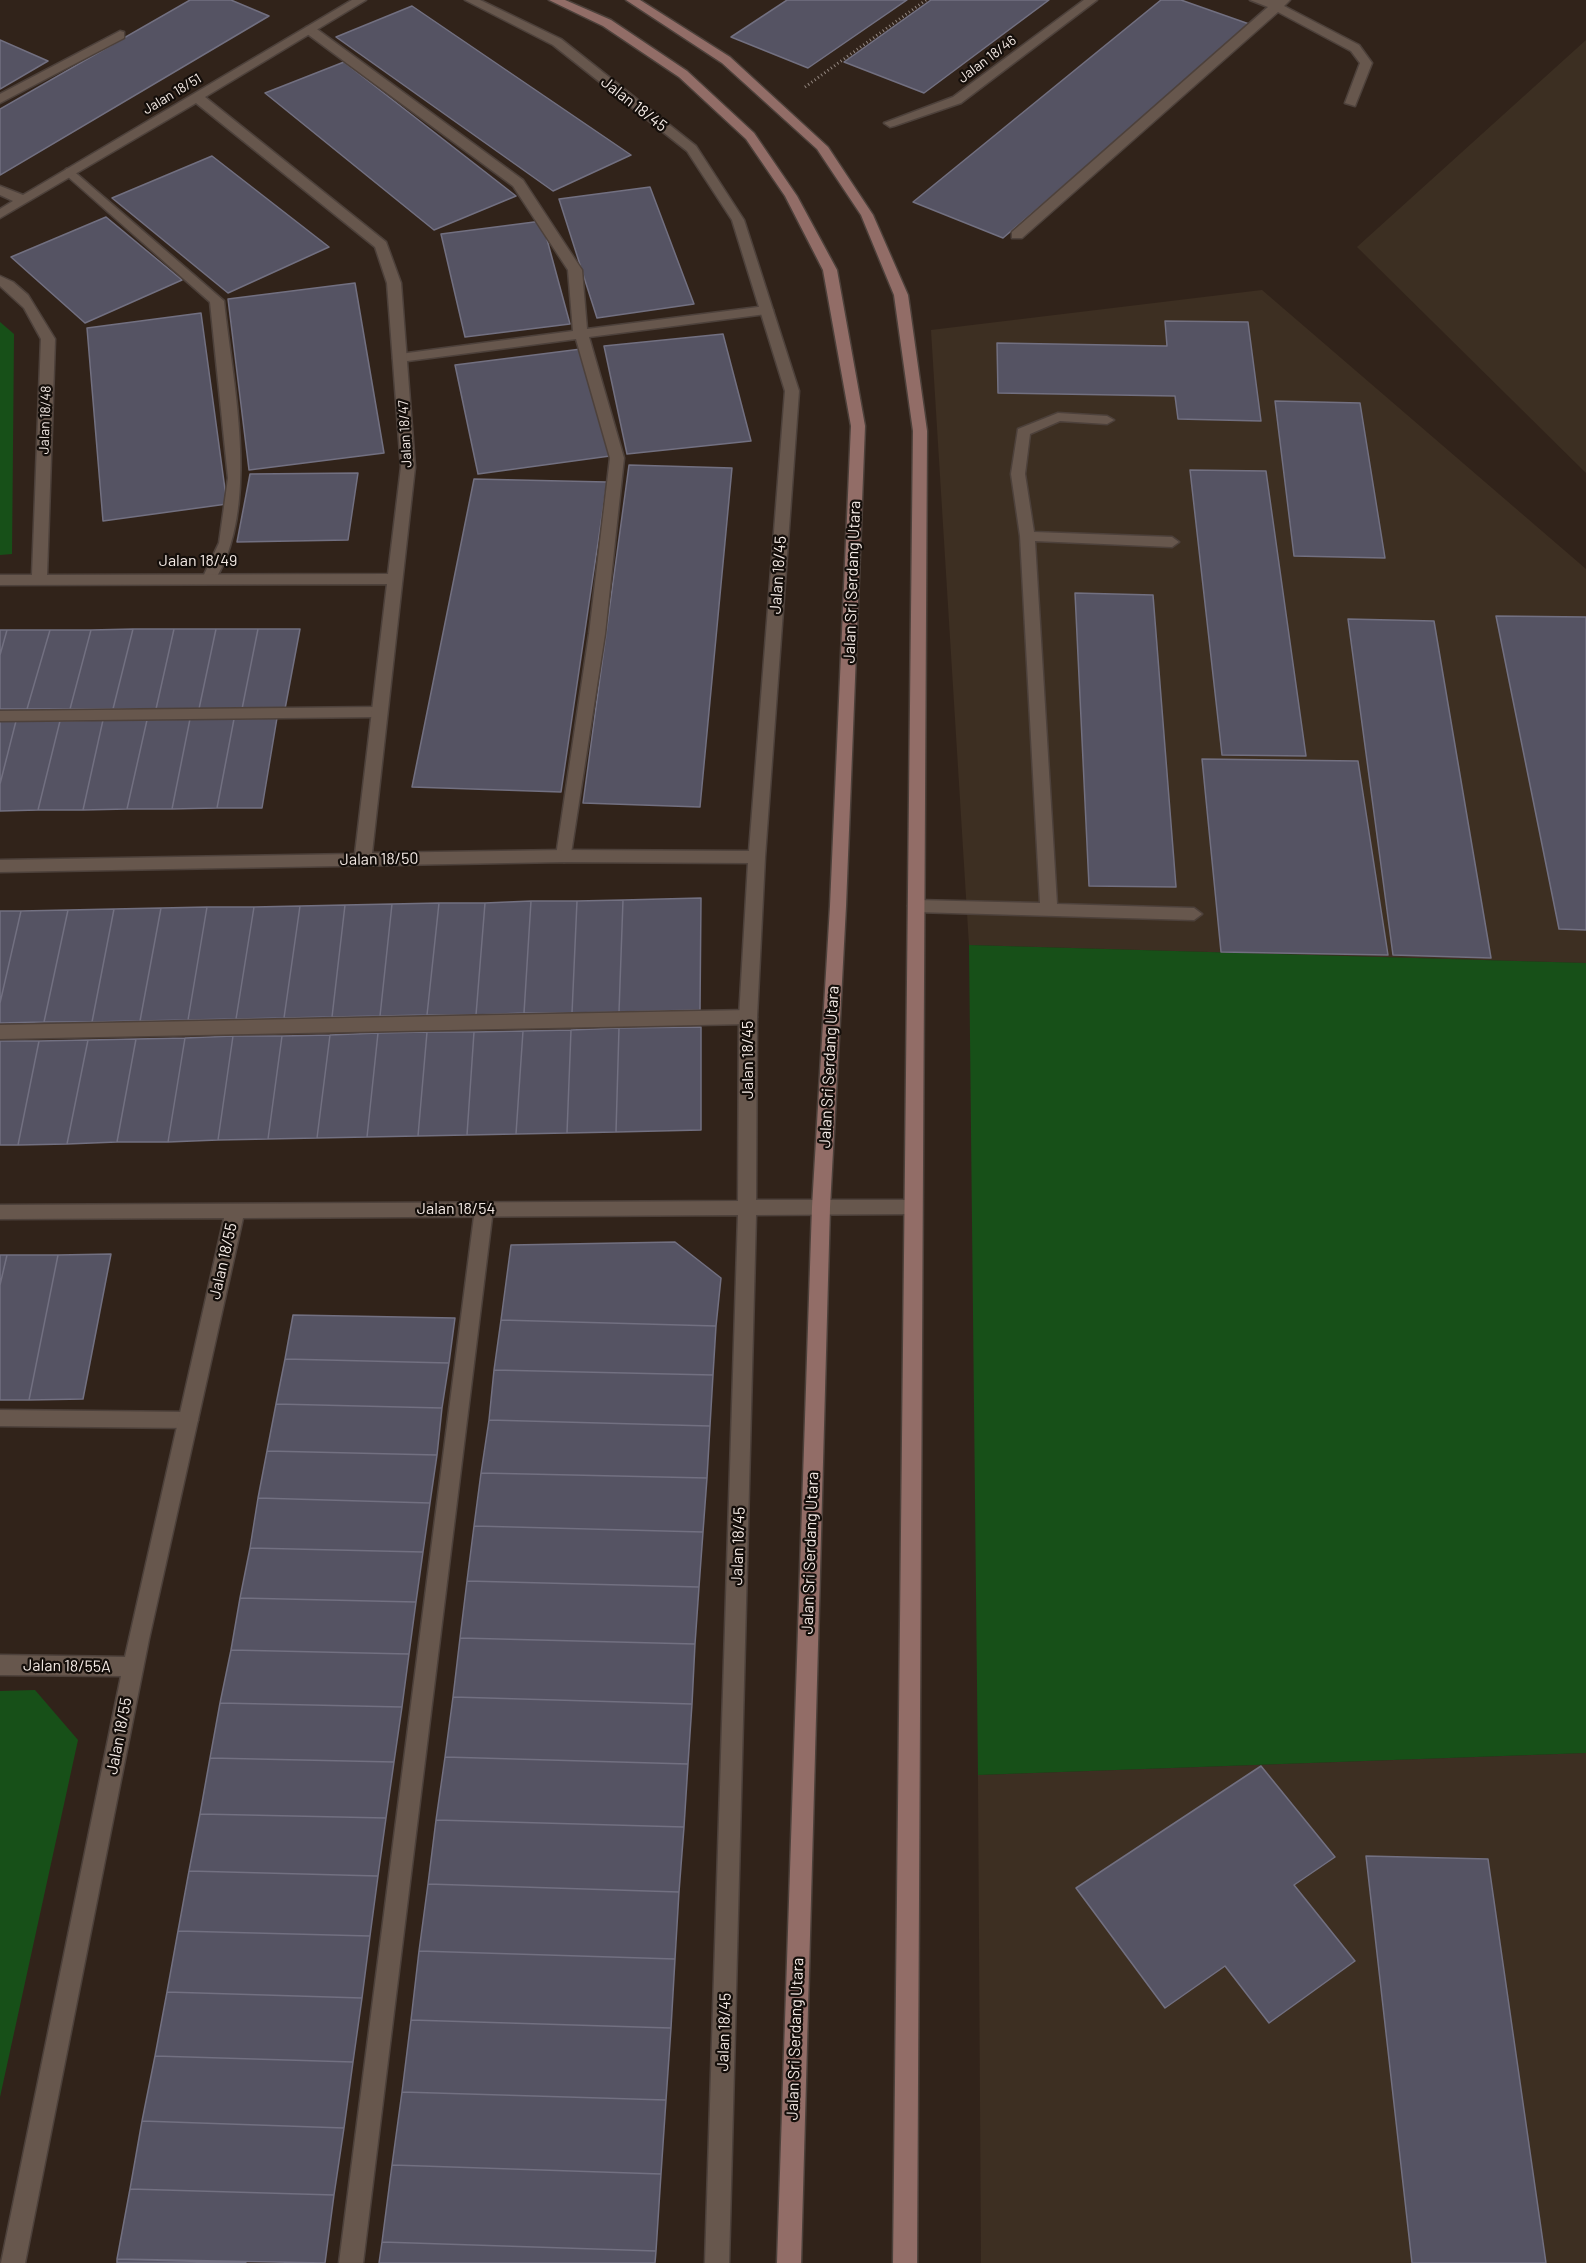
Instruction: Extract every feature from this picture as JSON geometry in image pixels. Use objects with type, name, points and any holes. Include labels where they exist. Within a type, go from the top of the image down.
[{"type":"street","name":"Jalan 18/51","points":[[0,214],[360,0]]},
{"type":"street","name":"Jalan 18/45","points":[[471,0],[557,42],[692,149],[738,220],[792,391],[757,857],[748,1017],[747,1208],[717,2263]]},
{"type":"street","name":"Jalan Sri Serdang Utara","points":[[555,0],[607,23],[683,74],[750,136],[791,196],[830,270],[858,426],[838,906],[821,1208],[789,2263]]},
{"type":"street","points":[[632,0],[726,60],[822,147],[867,215],[901,295],[920,431],[905,2263]]},
{"type":"street","name":"Jalan 18/46","points":[[890,123],[957,100],[1092,0]]},
{"type":"street","points":[[1256,0],[1280,3],[1355,48],[1366,63],[1351,103]]},
{"type":"street","points":[[1017,235],[1280,3]]},
{"type":"street","points":[[310,30],[518,183],[575,270],[581,334],[617,458],[597,634],[564,856]]},
{"type":"street","points":[[0,99],[120,35]]},
{"type":"street","name":"Jalan 18/47","points":[[197,97],[381,245],[394,283],[408,467],[378,712],[363,859]]},
{"type":"street","points":[[70,172],[217,301],[236,478],[226,543],[209,579]]},
{"type":"street","points":[[0,190],[23,200]]},
{"type":"street","name":"Jalan 18/48","points":[[0,280],[16,289],[38,315],[48,339],[39,580]]},
{"type":"street","points":[[399,358],[766,309]]},
{"type":"street","points":[[1049,910],[1027,536],[1018,474],[1023,432],[1058,417],[1107,420]]},
{"type":"street","points":[[1027,536],[1172,542]]},
{"type":"street","name":"Jalan 18/49","points":[[0,580],[396,579]]},
{"type":"street","points":[[0,716],[378,712]]},
{"type":"street","name":"Jalan 18/50","points":[[0,866],[564,856],[757,857]]},
{"type":"street","points":[[916,906],[1194,914]]},
{"type":"street","points":[[0,1032],[748,1017]]},
{"type":"street","name":"Jalan 18/54","points":[[0,1212],[912,1206]]},
{"type":"street","points":[[351,2263],[483,1209]]},
{"type":"street","name":"Jalan 18/55","points":[[13,2263],[133,1667],[235,1211]]},
{"type":"street","points":[[0,1418],[188,1420]]},
{"type":"street","name":"Jalan 18/55A","points":[[0,1665],[133,1667]]},
{"type":"path","points":[[778,106],[926,0]]},
{"type":"shaded area","points":[[1586,40],[1586,473],[1357,247]]},
{"type":"shaded area","points":[[1262,290],[1586,569],[1586,963],[969,945],[931,330]]},
{"type":"shaded area","points":[[1586,1753],[1586,2263],[981,2263],[978,1775]]},
{"type":"green space","points":[[0,322],[14,334],[12,554],[0,555]]},
{"type":"green space","points":[[969,945],[1586,963],[1586,1753],[978,1775]]},
{"type":"green space","points":[[35,1690],[78,1740],[0,2097],[0,1691]]},
{"type":"building","points":[[190,0],[231,0],[269,16],[0,175],[0,109]]},
{"type":"building","points":[[787,0],[907,0],[808,68],[731,37]]},
{"type":"building","points":[[931,0],[1049,0],[924,93],[844,62]]},
{"type":"building","points":[[1161,0],[1181,0],[1252,25],[1003,238],[913,202]]},
{"type":"building","points":[[412,6],[631,155],[553,191],[336,37]]},
{"type":"building","points":[[0,40],[48,61],[0,89]]},
{"type":"building","points":[[344,62],[516,196],[434,230],[265,93]]},
{"type":"building","points":[[212,156],[329,247],[228,293],[112,198]]},
{"type":"building","points":[[650,187],[694,304],[597,318],[559,199]]},
{"type":"building","points":[[106,217],[182,280],[85,323],[11,257]]},
{"type":"building","points":[[542,221],[570,324],[465,337],[441,234]]},
{"type":"building","points":[[355,283],[384,453],[249,470],[228,299]]},
{"type":"building","points":[[201,313],[227,504],[103,521],[87,328]]},
{"type":"building","points":[[1165,321],[1248,322],[1261,421],[1178,419],[1175,396],[998,393],[997,343],[1167,346]]},
{"type":"building","points":[[723,334],[751,441],[627,454],[604,346]]},
{"type":"building","points":[[581,349],[610,456],[478,474],[455,365]]},
{"type":"building","points":[[1275,401],[1360,403],[1385,558],[1294,556]]},
{"type":"building","points":[[629,465],[732,468],[700,807],[583,803]]},
{"type":"building","points":[[1190,470],[1266,471],[1306,756],[1222,755]]},
{"type":"building","points":[[358,473],[348,540],[237,542],[250,474]]},
{"type":"building","points":[[474,479],[607,482],[561,792],[412,787]]},
{"type":"building","points":[[1075,593],[1153,595],[1176,887],[1089,886]]},
{"type":"building","points":[[1496,616],[1586,617],[1586,930],[1559,929]]},
{"type":"building","points":[[1348,619],[1434,621],[1491,958],[1393,955]]},
{"type":"building","points":[[133,629],[113,709],[70,709],[91,630]]},
{"type":"building","points":[[133,629],[174,629],[156,709],[113,709]]},
{"type":"building","points":[[174,629],[216,629],[199,709],[156,709]]},
{"type":"building","points":[[216,629],[258,629],[242,709],[199,709]]},
{"type":"building","points":[[258,629],[300,629],[285,709],[242,709]]},
{"type":"building","points":[[0,630],[7,630],[0,655]]},
{"type":"building","points":[[7,630],[50,630],[27,709],[0,709],[0,655]]},
{"type":"building","points":[[50,630],[91,630],[70,709],[27,709]]},
{"type":"building","points":[[277,718],[262,808],[217,808],[234,719]]},
{"type":"building","points":[[190,719],[234,719],[217,808],[172,809]]},
{"type":"building","points":[[190,719],[172,809],[127,809],[147,720]]},
{"type":"building","points":[[103,720],[147,720],[127,809],[83,810]]},
{"type":"building","points":[[103,720],[83,810],[38,810],[60,721]]},
{"type":"building","points":[[0,721],[16,721],[0,784]]},
{"type":"building","points":[[16,721],[60,721],[38,810],[0,811],[0,784]]},
{"type":"building","points":[[1202,759],[1358,761],[1388,955],[1221,952]]},
{"type":"building","points":[[701,898],[700,1010],[619,1012],[623,900]]},
{"type":"building","points":[[623,900],[619,1012],[572,1013],[577,901]]},
{"type":"building","points":[[531,901],[524,1013],[476,1015],[485,903]]},
{"type":"building","points":[[531,901],[577,901],[572,1013],[524,1013]]},
{"type":"building","points":[[439,903],[427,1015],[380,1016],[392,904]]},
{"type":"building","points":[[439,903],[485,903],[476,1015],[427,1015]]},
{"type":"building","points":[[392,904],[380,1016],[332,1017],[345,905]]},
{"type":"building","points":[[345,905],[332,1017],[284,1018],[300,906]]},
{"type":"building","points":[[300,906],[284,1018],[236,1019],[254,907]]},
{"type":"building","points":[[207,907],[188,1020],[140,1021],[161,908]]},
{"type":"building","points":[[207,907],[254,907],[236,1019],[188,1020]]},
{"type":"building","points":[[161,908],[140,1021],[92,1022],[114,909]]},
{"type":"building","points":[[114,909],[92,1022],[44,1022],[68,910]]},
{"type":"building","points":[[68,910],[44,1022],[0,1023],[0,1003],[21,911]]},
{"type":"building","points":[[0,911],[21,911],[0,1003]]},
{"type":"building","points":[[701,1027],[701,1130],[616,1132],[619,1028]]},
{"type":"building","points":[[619,1028],[616,1132],[567,1133],[571,1030]]},
{"type":"building","points":[[571,1030],[567,1133],[516,1134],[523,1031]]},
{"type":"building","points":[[523,1031],[516,1134],[467,1135],[474,1032]]},
{"type":"building","points":[[427,1032],[474,1032],[467,1135],[418,1136]]},
{"type":"building","points":[[427,1032],[418,1136],[367,1137],[378,1033]]},
{"type":"building","points":[[378,1033],[367,1137],[317,1138],[330,1035]]},
{"type":"building","points":[[330,1035],[317,1138],[268,1139],[282,1036]]},
{"type":"building","points":[[233,1036],[282,1036],[268,1139],[218,1140]]},
{"type":"building","points":[[233,1036],[218,1140],[168,1142],[185,1038]]},
{"type":"building","points":[[185,1038],[168,1142],[117,1142],[136,1039]]},
{"type":"building","points":[[136,1039],[117,1142],[67,1144],[88,1040]]},
{"type":"building","points":[[88,1040],[67,1144],[18,1145],[39,1041]]},
{"type":"building","points":[[0,1041],[39,1041],[18,1145],[0,1145]]},
{"type":"building","points":[[675,1242],[721,1278],[716,1326],[501,1320],[511,1245]]},
{"type":"building","points":[[111,1254],[83,1399],[29,1400],[58,1255]]},
{"type":"building","points":[[0,1255],[7,1255],[0,1285]]},
{"type":"building","points":[[7,1255],[58,1255],[29,1400],[0,1400],[0,1285]]},
{"type":"building","points":[[293,1315],[455,1318],[449,1363],[285,1359]]},
{"type":"building","points":[[501,1320],[716,1326],[713,1375],[494,1370]]},
{"type":"building","points":[[285,1359],[449,1363],[442,1408],[276,1404]]},
{"type":"building","points":[[494,1370],[713,1375],[710,1426],[489,1420]]},
{"type":"building","points":[[276,1404],[442,1408],[437,1455],[267,1451]]},
{"type":"building","points":[[489,1420],[710,1426],[707,1478],[481,1473]]},
{"type":"building","points":[[267,1451],[437,1455],[430,1503],[258,1498]]},
{"type":"building","points":[[481,1473],[707,1478],[703,1532],[474,1526]]},
{"type":"building","points":[[258,1498],[430,1503],[423,1552],[250,1548]]},
{"type":"building","points":[[474,1526],[703,1532],[699,1587],[467,1581]]},
{"type":"building","points":[[250,1548],[423,1552],[416,1602],[240,1598]]},
{"type":"building","points":[[467,1581],[699,1587],[695,1644],[460,1638]]},
{"type":"building","points":[[240,1598],[416,1602],[409,1654],[231,1650]]},
{"type":"building","points":[[460,1638],[695,1644],[692,1704],[453,1697]]},
{"type":"building","points":[[231,1650],[409,1654],[402,1707],[220,1703]]},
{"type":"building","points":[[453,1697],[692,1704],[688,1764],[445,1757]]},
{"type":"building","points":[[220,1703],[402,1707],[394,1762],[210,1758]]},
{"type":"building","points":[[445,1757],[688,1764],[684,1827],[436,1820]]},
{"type":"building","points":[[210,1758],[394,1762],[386,1818],[200,1814]]},
{"type":"building","points":[[1261,1766],[1335,1857],[1294,1885],[1355,1961],[1269,2023],[1225,1966],[1165,2008],[1076,1888]]},
{"type":"building","points":[[200,1814],[386,1818],[378,1876],[189,1871]]},
{"type":"building","points":[[436,1820],[684,1827],[679,1892],[428,1884]]},
{"type":"building","points":[[1366,1856],[1488,1859],[1546,2263],[1412,2263]]},
{"type":"building","points":[[189,1871],[378,1876],[370,1936],[178,1931]]},
{"type":"building","points":[[428,1884],[679,1892],[675,1959],[419,1951]]},
{"type":"building","points":[[178,1931],[370,1936],[362,1998],[167,1992]]},
{"type":"building","points":[[419,1951],[675,1959],[671,2028],[411,2020]]},
{"type":"building","points":[[167,1992],[362,1998],[353,2062],[155,2056]]},
{"type":"building","points":[[411,2020],[671,2028],[666,2100],[402,2092]]},
{"type":"building","points":[[155,2056],[353,2062],[344,2128],[142,2121]]},
{"type":"building","points":[[402,2092],[666,2100],[661,2174],[392,2165]]},
{"type":"building","points":[[142,2121],[344,2128],[334,2195],[130,2189]]},
{"type":"building","points":[[392,2165],[661,2174],[656,2251],[382,2242]]},
{"type":"building","points":[[130,2189],[334,2195],[325,2263],[117,2259]]},
{"type":"building","points":[[382,2242],[656,2251],[655,2263],[379,2263]]},
{"type":"building","points":[[117,2259],[246,2263],[117,2263]]}]
